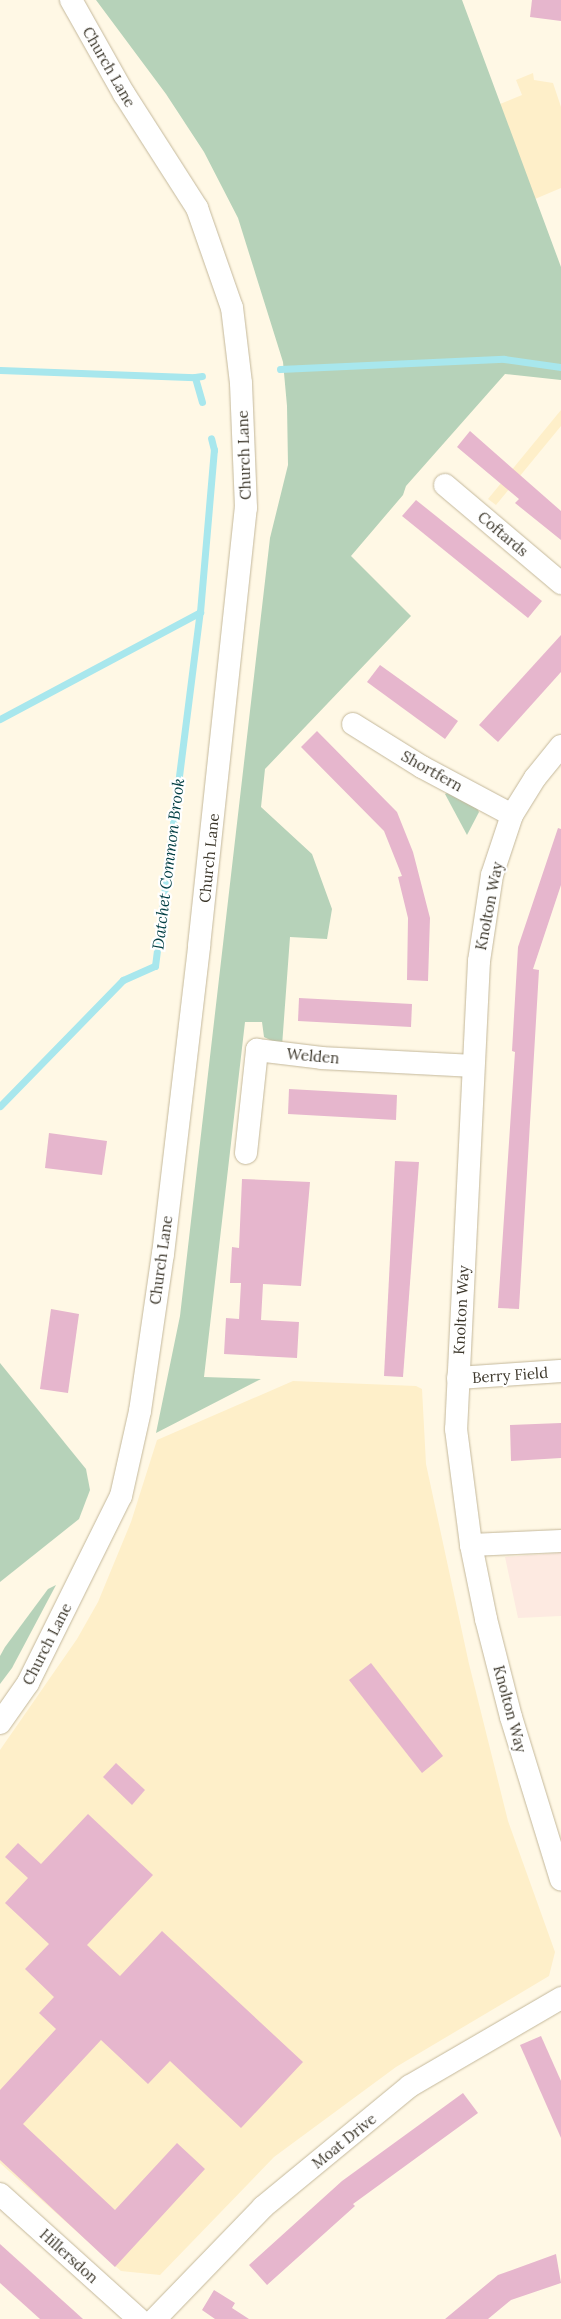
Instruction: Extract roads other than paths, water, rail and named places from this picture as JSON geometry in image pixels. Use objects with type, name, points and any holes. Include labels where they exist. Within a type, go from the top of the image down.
[{"type":"street","name":"Church Lane","points":[[0,1723],[28,1683],[120,1496],[140,1411],[163,1254],[199,946],[246,508],[241,383],[229,299],[197,208],[124,94],[71,0]]},
{"type":"street","name":"Coftards","points":[[445,485],[561,583]]},
{"type":"street","name":"Shortfern","points":[[353,724],[422,767],[512,814]]},
{"type":"street","name":"Knolton Way","points":[[561,746],[535,778],[512,814],[492,875],[479,961],[456,1429],[471,1545],[511,1717],[561,1880]]},
{"type":"street","name":"Welden","points":[[246,1152],[257,1050],[322,1058],[473,1066]]},
{"type":"street","name":"Berry Field","points":[[458,1378],[561,1372]]},
{"type":"street","points":[[471,1545],[561,1541]]},
{"type":"street","name":"Moat Drive","points":[[155,2319],[263,2207],[410,2086],[561,1998]]},
{"type":"street","name":"Hillersdon","points":[[0,2194],[139,2319]]},
{"type":"waterway","points":[[280,369],[504,359],[561,367]]},
{"type":"waterway","points":[[0,370],[195,377]]},
{"type":"waterway","points":[[202,376],[195,377],[202,402]]},
{"type":"waterway","name":"Datchet Common Brook","points":[[0,1106],[123,980],[155,966],[200,612],[214,450],[211,438]]},
{"type":"waterway","points":[[0,719],[200,612]]}]
